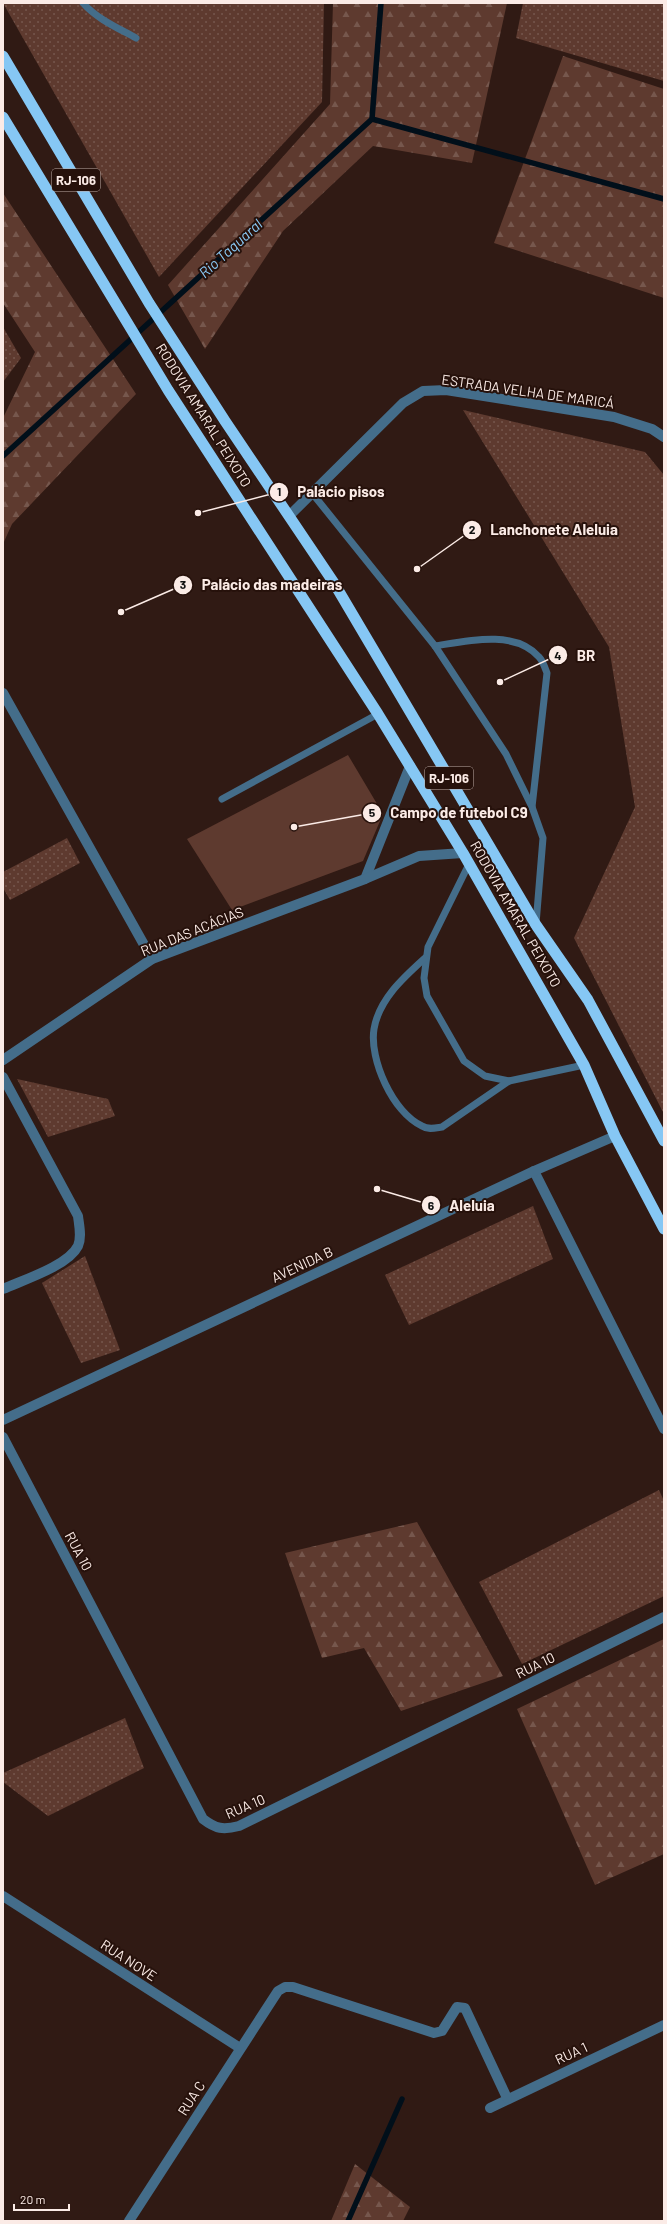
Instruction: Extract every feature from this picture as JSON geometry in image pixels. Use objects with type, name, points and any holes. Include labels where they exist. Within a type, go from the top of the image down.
[{"type":"highway","name":"RODOVIA AMARAL PEIXOTO","points":[[3,56],[149,303],[192,372],[334,583],[536,924],[588,1000],[664,1141]]},
{"type":"highway","name":"RODOVIA AMARAL PEIXOTO","points":[[3,117],[168,390],[378,714],[463,853],[584,1065],[615,1136],[664,1229]]},
{"type":"street","name":"ESTRADA VELHA DE MARICÁ","points":[[289,516],[403,403],[423,391],[446,390],[614,417],[652,429],[664,437]]},
{"type":"street","points":[[3,693],[152,959]]},
{"type":"street","points":[[365,879],[410,766]]},
{"type":"street","name":"RUA DAS ACÁCIAS","points":[[3,1060],[152,959],[365,879],[419,856],[463,853]]},
{"type":"street","points":[[3,1077],[78,1216],[80,1231],[79,1245],[73,1254],[62,1263],[3,1289]]},
{"type":"street","name":"AVENIDA B","points":[[3,1420],[534,1171],[615,1136]]},
{"type":"street","points":[[534,1171],[659,1407],[664,1429]]},
{"type":"street","name":"RUA 10","points":[[3,1437],[203,1819],[213,1826],[224,1830],[239,1826],[664,1617]]},
{"type":"street","name":"RUA NOVE","points":[[3,1896],[240,2048]]},
{"type":"street","name":"RUA C","points":[[129,2221],[240,2048],[278,1992],[284,1987],[293,1987],[434,2033],[442,2031],[455,2009],[462,2007],[467,2010],[507,2098]]},
{"type":"street","name":"RUA 1","points":[[490,2108],[507,2098],[664,2025]]},
{"type":"lane","points":[[83,3],[90,11],[105,21],[136,38]]},
{"type":"lane","points":[[312,493],[435,646],[506,754],[532,807],[543,838],[536,924]]},
{"type":"lane","points":[[435,646],[484,638],[520,643],[539,657],[547,673],[532,807]]},
{"type":"lane","points":[[222,799],[378,714]]},
{"type":"lane","points":[[469,864],[428,947],[425,958],[424,978],[427,996],[464,1061],[485,1076],[509,1081]]},
{"type":"lane","points":[[425,958],[396,986],[380,1010],[374,1028],[373,1044],[381,1076],[402,1111],[421,1126],[432,1129],[442,1127],[509,1081],[584,1065]]},
{"type":"green space","points":[[3,3],[324,3],[322,102],[159,277]]},
{"type":"green space","points":[[333,3],[507,3],[472,163],[373,146],[283,231],[205,349],[168,285],[330,104]]},
{"type":"green space","points":[[523,3],[664,3],[664,81],[516,38]]},
{"type":"green space","points":[[563,56],[664,89],[664,298],[494,243]]},
{"type":"green space","points":[[3,193],[136,394],[12,524],[3,544],[3,418],[35,352],[3,303]]},
{"type":"green space","points":[[3,327],[21,358],[3,382]]},
{"type":"green space","points":[[463,410],[645,452],[664,475],[664,1114],[574,938],[635,807],[609,647]]},
{"type":"green space","points":[[348,755],[383,814],[363,861],[232,910],[187,839]]},
{"type":"green space","points":[[67,838],[80,863],[10,900],[3,888],[3,872]]},
{"type":"green space","points":[[17,1079],[108,1099],[115,1116],[48,1137]]},
{"type":"green space","points":[[533,1206],[553,1259],[409,1325],[385,1275]]},
{"type":"green space","points":[[85,1256],[120,1350],[81,1363],[42,1283]]},
{"type":"green space","points":[[659,1490],[664,1501],[664,1596],[522,1664],[479,1582]]},
{"type":"green space","points":[[417,1522],[503,1676],[401,1711],[364,1648],[322,1658],[285,1553]]},
{"type":"green space","points":[[664,1639],[664,1854],[595,1885],[517,1709]]},
{"type":"green space","points":[[125,1718],[144,1768],[48,1816],[3,1782],[3,1773]]},
{"type":"green space","points":[[355,2164],[410,2207],[403,2221],[331,2221]]},
{"type":"waterway","name":"Rio Taquaral","points":[[3,456],[372,119],[381,3]]},
{"type":"waterway","points":[[372,119],[664,199]]},
{"type":"waterway","points":[[348,2221],[402,2099]]},
{"type":"place","name":"Palácio pisos","points":[[198,513]]},
{"type":"place","name":"Lanchonete Aleluia","points":[[417,569]]},
{"type":"place","name":"Palácio das madeiras","points":[[121,612]]},
{"type":"place","name":"BR","points":[[500,682]]},
{"type":"place","name":"Campo de futebol C9","points":[[294,827]]},
{"type":"place","name":"Aleluia","points":[[377,1189]]}]
